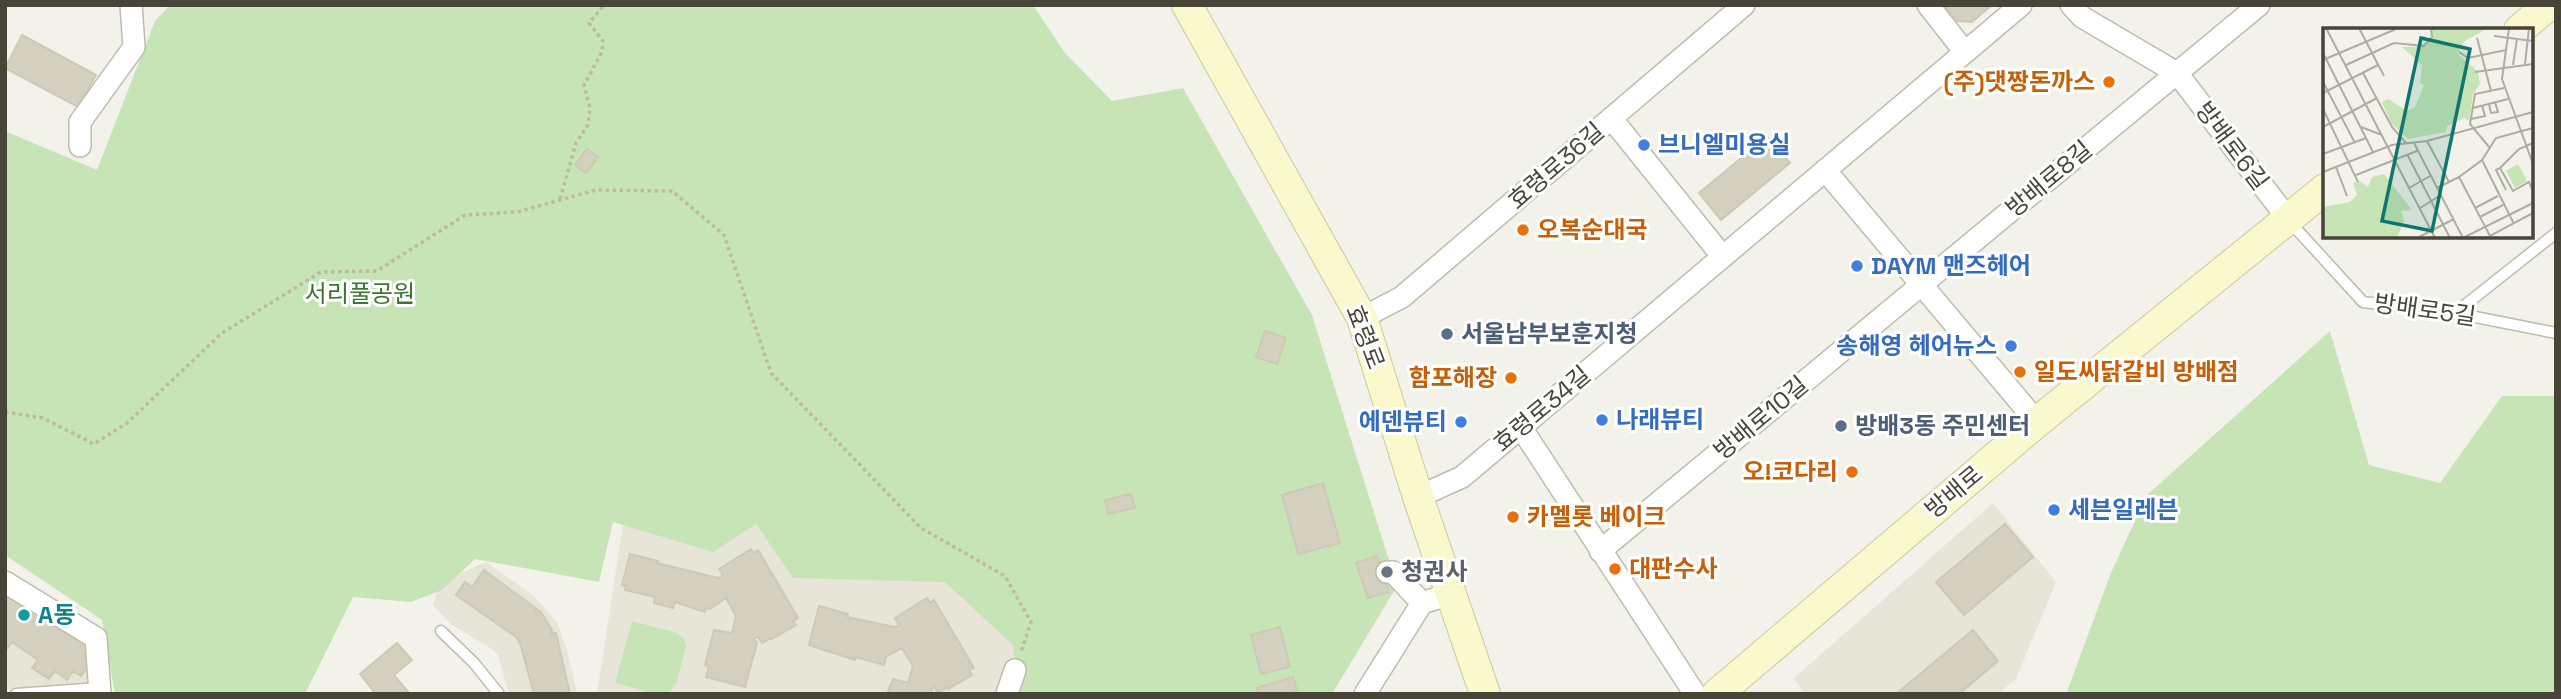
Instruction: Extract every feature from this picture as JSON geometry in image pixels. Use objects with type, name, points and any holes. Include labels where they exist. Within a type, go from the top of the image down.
[{"type":"main road","name":"효령로","points":[[1187,5],[1362,318],[1418,497],[1485,694]]},
{"type":"main road","points":[[2522,28],[2549,9]]},
{"type":"main road","name":"방배로","points":[[1717,694],[2037,422],[2323,191]]},
{"type":"street","points":[[79,146],[80,121],[134,47],[131,5]]},
{"type":"street","name":"효령로36길","points":[[1362,318],[1402,297],[1744,5]]},
{"type":"street","points":[[1928,5],[1965,52]]},
{"type":"street","name":"효령로34길","points":[[1418,497],[1462,477],[2021,5]]},
{"type":"street","name":"방배로6길","points":[[2071,5],[2082,17],[2177,73],[2288,219]]},
{"type":"street","points":[[2177,73],[2259,5]]},
{"type":"street","name":"방배로8길","points":[[1922,285],[2177,73]]},
{"type":"street","points":[[1611,118],[1723,257]]},
{"type":"street","points":[[1825,170],[2037,422]]},
{"type":"street","name":"방배로10길","points":[[1600,551],[1922,285]]},
{"type":"street","points":[[1520,426],[1695,694]]},
{"type":"street","points":[[1387,572],[1393,572],[1422,603]]},
{"type":"street","points":[[5,582],[96,638],[99,691]]},
{"type":"street","points":[[1365,694],[1422,603],[1450,594]]},
{"type":"street","points":[[1007,694],[1014,670]]},
{"type":"lane","name":"방배로5길","points":[[2288,219],[2363,302],[2455,313],[2556,334]]},
{"type":"lane","points":[[2455,313],[2556,233]]},
{"type":"lane","points":[[441,631],[474,663],[499,694]]},
{"type":"lane","points":[[16,694],[99,691]]},
{"type":"path","points":[[560,200],[576,142],[588,125],[590,108],[584,85],[602,52],[603,41],[589,23],[604,5]]},
{"type":"path","points":[[5,412],[43,418],[94,444],[127,423],[222,333],[321,272],[377,271],[465,215],[517,212],[596,190],[672,191],[723,236],[771,373],[921,528],[1005,576],[1031,622],[1014,670]]},
{"type":"shaded area","points":[[631,472],[995,580],[1027,628],[999,694],[597,694]]},
{"type":"shaded area","points":[[1993,503],[2056,582],[2016,679],[1998,694],[1804,694],[1794,678]]},
{"type":"shaded area","points":[[486,562],[534,596],[557,622],[577,694],[509,694],[498,655],[452,625],[433,605],[437,590],[454,576]]},
{"type":"shaded area","name":"A동","points":[[5,586],[87,638],[90,684],[5,690]]},
{"type":"green space","name":"서리풀공원","points":[[170,5],[1033,5],[1065,53],[1112,101],[1183,88],[1312,315],[1397,586],[1332,694],[1012,694],[1016,675],[1013,645],[945,582],[793,578],[756,524],[713,552],[613,522],[599,582],[475,559],[442,590],[411,602],[353,597],[305,694],[115,694],[102,620],[5,555],[5,131],[97,170],[155,21]]},
{"type":"green space","points":[[2330,331],[2369,465],[2440,483],[2502,396],[2556,396],[2556,694],[2066,694],[2111,573],[2147,495]]},
{"type":"green space","points":[[632,621],[677,633],[684,639],[686,647],[676,684],[668,694],[656,694],[615,683]]},
{"type":"building","points":[[1944,5],[1992,5],[1972,22],[1957,21]]},
{"type":"building","points":[[22,35],[96,75],[78,107],[5,68]]},
{"type":"building","points":[[1767,137],[1790,163],[1721,220],[1699,193]]},
{"type":"building","points":[[587,149],[598,157],[586,173],[575,165]]},
{"type":"building","points":[[1265,331],[1286,338],[1277,364],[1256,357]]},
{"type":"building","points":[[1323,483],[1340,543],[1298,554],[1282,495]]},
{"type":"building","points":[[1131,494],[1135,508],[1108,514],[1105,500]]},
{"type":"building","points":[[2005,524],[2033,557],[1964,615],[1936,582]]},
{"type":"building","points":[[751,549],[754,553],[758,550],[798,618],[793,621],[796,625],[772,639],[762,643],[758,637],[754,639],[757,643],[745,687],[706,677],[709,667],[705,665],[714,630],[732,633],[736,616],[726,598],[710,609],[706,608],[705,612],[675,602],[673,608],[654,603],[655,597],[625,590],[626,586],[622,585],[630,554],[718,578],[723,575],[719,569]]},
{"type":"building","points":[[1377,556],[1389,592],[1368,598],[1356,563]]},
{"type":"building","points":[[484,570],[537,609],[535,611],[540,611],[552,630],[551,634],[556,633],[570,694],[534,694],[516,637],[456,595],[465,582],[472,587]]},
{"type":"building","name":"A동","points":[[5,588],[90,647],[83,656],[91,662],[81,676],[73,671],[67,680],[55,671],[49,679],[32,668],[38,660],[12,642],[5,651]]},
{"type":"building","points":[[927,598],[930,603],[934,600],[974,668],[969,670],[972,675],[938,693],[935,687],[931,689],[933,694],[887,694],[893,679],[908,683],[913,666],[902,648],[886,657],[884,665],[856,657],[855,660],[809,645],[819,606],[848,614],[847,617],[895,627],[899,625],[895,618]]},
{"type":"building","points":[[1280,627],[1290,667],[1261,674],[1251,635]]},
{"type":"building","points":[[1973,630],[1998,661],[1959,694],[1896,694]]},
{"type":"building","points":[[397,643],[412,660],[394,675],[410,694],[376,694],[360,674]]},
{"type":"building","points":[[1293,677],[1297,691],[1290,694],[1259,694],[1257,688]]},
{"type":"place","name":"(주)댓짱돈까스","points":[[2109,82]]},
{"type":"place","name":"브니엘미용실","points":[[1644,145]]},
{"type":"place","name":"오복순대국","points":[[1523,230]]},
{"type":"place","name":"DAYM 맨즈헤어","points":[[1857,266]]},
{"type":"place","name":"서울남부보훈지청","points":[[1447,334]]},
{"type":"place","name":"송해영 헤어뉴스","points":[[2011,346]]},
{"type":"place","name":"일도씨닭갈비 방배점","points":[[2020,372]]},
{"type":"place","name":"함포해장","points":[[1511,378]]},
{"type":"place","name":"나래뷰티","points":[[1602,420]]},
{"type":"place","name":"에덴뷰티","points":[[1461,422]]},
{"type":"place","name":"방배3동 주민센터","points":[[1841,426]]},
{"type":"place","name":"오!코다리","points":[[1852,472]]},
{"type":"place","name":"세븐일레븐","points":[[2054,510]]},
{"type":"place","name":"카멜롯 베이크","points":[[1513,517]]},
{"type":"place","name":"대판수사","points":[[1615,569]]},
{"type":"place","name":"청권사","points":[[1387,572]]},
{"type":"place","name":"A동","points":[[24,615]]}]
